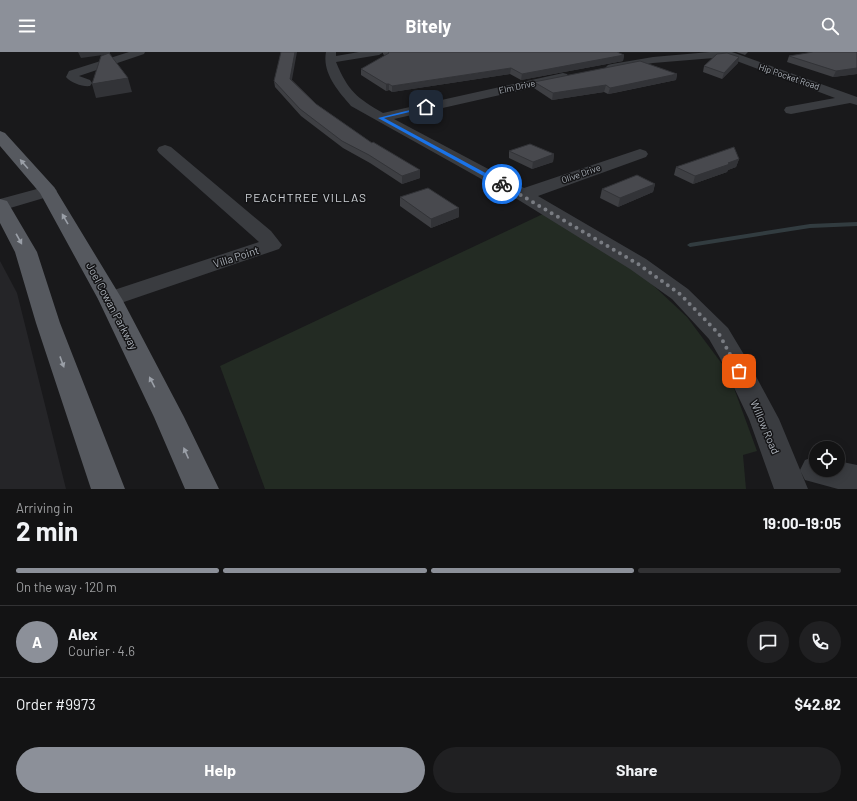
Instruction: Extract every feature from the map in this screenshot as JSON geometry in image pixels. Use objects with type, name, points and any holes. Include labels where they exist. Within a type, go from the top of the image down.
[{"type":"main road","name":"Joel Cowan Parkway","points":[[0,136],[48,191],[110,299],[169,417],[202,489]]},
{"type":"main road","points":[[0,205],[26,252],[48,323],[108,489]]},
{"type":"street","points":[[331,56],[379,52]]},
{"type":"street","points":[[86,83],[72,77],[73,74],[132,53]]},
{"type":"street","points":[[596,70],[653,60],[724,53]]},
{"type":"street","name":"Hip Pocket Road","points":[[724,53],[854,100]]},
{"type":"street","name":"Willow Road","points":[[331,56],[331,66],[342,88],[356,103],[380,118],[522,195],[638,264],[680,294],[719,334],[733,358],[764,419],[786,476]]},
{"type":"street","name":"Elm Drive","points":[[380,118],[573,75]]},
{"type":"street","points":[[791,110],[854,100]]},
{"type":"street","name":"Villa Point","points":[[110,299],[272,245],[264,235],[165,150]]},
{"type":"street","name":"Olive Drive","points":[[522,195],[640,154]]},
{"type":"street","points":[[0,205],[48,191]]},
{"type":"street","points":[[786,476],[809,471]]},
{"type":"street","points":[[845,476],[857,479]]},
{"type":"shaded area","points":[[545,213],[641,274],[687,317],[728,372],[757,451],[743,455],[746,489],[265,489],[220,366]]},
{"type":"shaded area","points":[[0,261],[17,293],[66,489],[0,489]]},
{"type":"building","points":[[281,52],[295,52],[290,79],[316,104],[372,143],[373,142],[420,170],[402,176],[369,155],[342,141],[300,109],[274,81]]},
{"type":"building","points":[[388,52],[617,52],[624,55],[522,74],[511,68],[392,86],[361,69],[389,53]]},
{"type":"building","points":[[813,52],[857,52],[857,68],[836,71],[789,56]]},
{"type":"building","points":[[109,53],[128,78],[92,84],[101,56]]},
{"type":"building","points":[[727,53],[739,57],[724,73],[704,66],[717,54]]},
{"type":"building","points":[[640,61],[677,74],[610,88],[606,85],[553,93],[534,82]]},
{"type":"building","points":[[530,144],[554,154],[533,162],[509,151]]},
{"type":"building","points":[[734,147],[739,159],[728,163],[730,164],[695,176],[676,167]]},
{"type":"building","points":[[637,175],[655,184],[620,198],[602,189]]},
{"type":"building","points":[[428,188],[459,208],[431,219],[400,197]]},
{"type":"waterway","points":[[690,245],[810,226],[857,224]]},
{"type":"way so far","points":[[502,184],[638,264],[680,294],[719,334],[739,371]]},
{"type":"district","name":"PEACHTREE VILLAS","points":[[306,198]]},
{"type":"route","points":[[426,107],[380,118],[502,184]]}]
